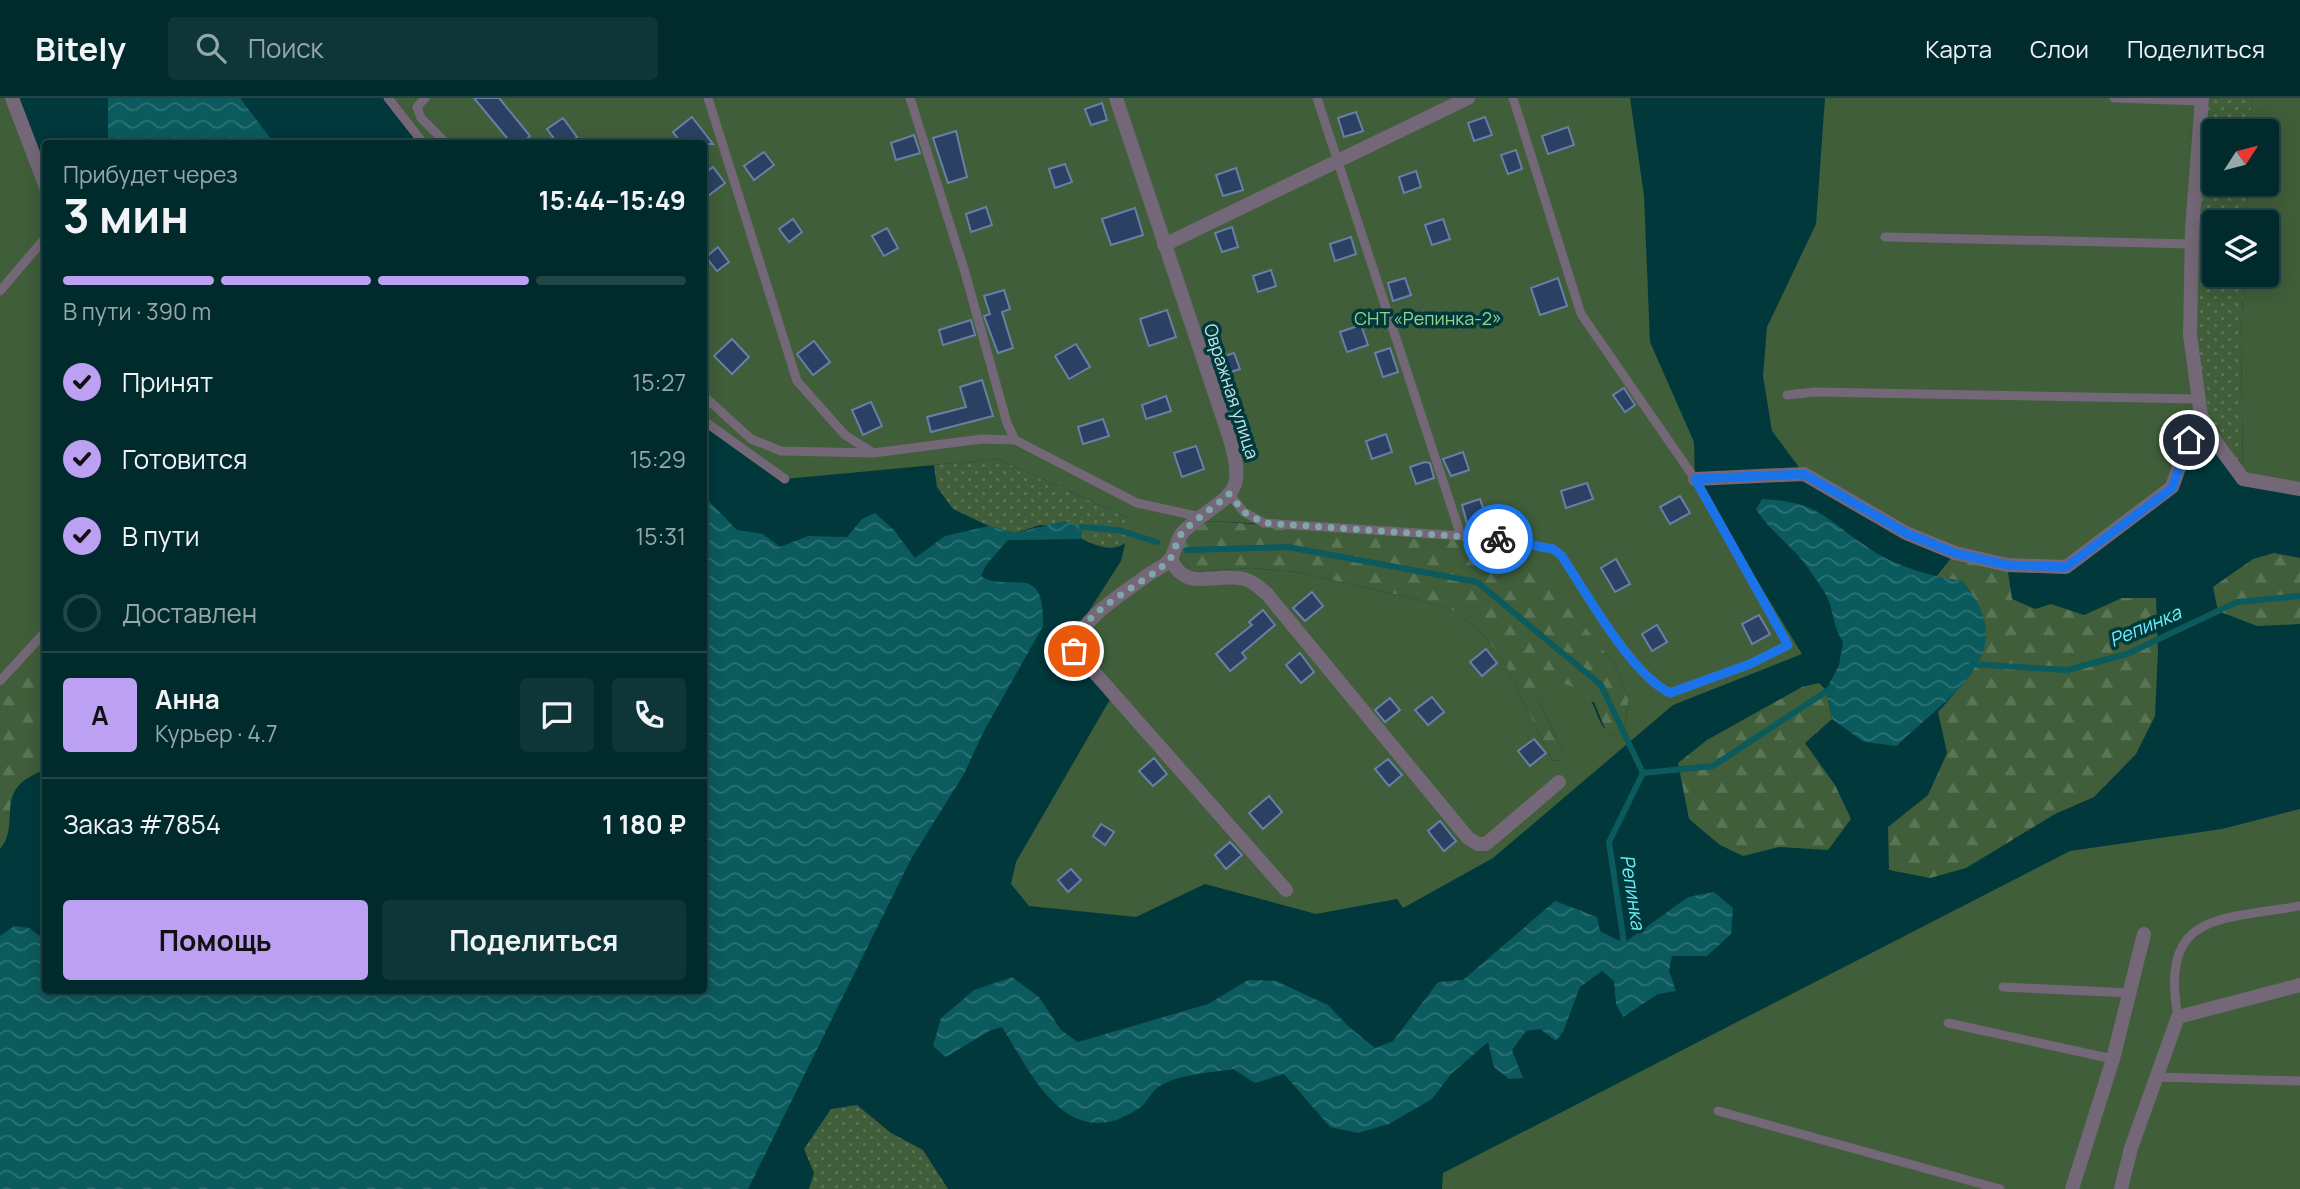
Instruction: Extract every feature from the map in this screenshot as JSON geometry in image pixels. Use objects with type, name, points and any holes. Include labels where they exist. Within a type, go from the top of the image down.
[{"type":"street","points":[[12,98],[42,177]]},
{"type":"street","name":"Овражная улица","points":[[1116,98],[1238,465],[1238,480],[1229,494]]},
{"type":"street","points":[[1164,245],[1468,98]]},
{"type":"street","points":[[2201,100],[2192,244],[2190,335],[2202,423],[2243,479],[2300,489]]},
{"type":"street","points":[[1695,479],[1804,474],[1906,533],[1955,553],[2007,565],[2066,567],[2172,488],[2189,440],[2202,423]]},
{"type":"street","points":[[1229,494],[1184,531],[1176,542],[1171,559],[1102,609],[1075,643],[1074,651],[1129,708],[1286,890]]},
{"type":"street","points":[[1171,559],[1175,569],[1184,577],[1195,580],[1243,579],[1267,594],[1468,838],[1478,844],[1486,844],[1559,782]]},
{"type":"street","points":[[2072,1189],[2113,1059],[2144,934]]},
{"type":"street","points":[[2121,1189],[2178,1017],[2300,985]]},
{"type":"lane","points":[[388,98],[421,140]]},
{"type":"lane","points":[[425,98],[417,107],[421,118],[443,140]]},
{"type":"lane","points":[[708,98],[797,381],[845,435],[873,453]]},
{"type":"lane","points":[[910,98],[964,269],[1007,423],[1015,440]]},
{"type":"lane","points":[[1317,98],[1461,536]]},
{"type":"lane","points":[[1229,494],[1244,512],[1264,523],[1496,538],[1553,549],[1561,555],[1631,659],[1655,685],[1670,693],[1750,664],[1788,645],[1695,479],[1581,314],[1513,98]]},
{"type":"lane","points":[[2114,98],[2201,100]]},
{"type":"lane","points":[[1885,237],[2192,244]]},
{"type":"lane","points":[[0,291],[42,242]]},
{"type":"lane","points":[[1787,395],[1815,392],[2198,399]]},
{"type":"lane","points":[[707,399],[751,439],[781,451],[873,453],[982,439],[1015,440],[1137,503],[1203,517]]},
{"type":"lane","points":[[707,423],[785,478]]},
{"type":"lane","points":[[0,681],[42,635]]},
{"type":"lane","points":[[2178,1017],[2172,986],[2174,964],[2182,942],[2194,929],[2223,919],[2300,906]]},
{"type":"lane","points":[[2003,987],[2130,993]]},
{"type":"lane","points":[[1948,1023],[2113,1059]]},
{"type":"lane","points":[[2157,1077],[2300,1081]]},
{"type":"lane","points":[[1718,1111],[2000,1189]]},
{"type":"green space","points":[[0,98],[12,98],[42,179],[42,635],[0,681]]},
{"type":"green space","name":"СНТ «Репинка-2»","points":[[388,98],[1630,98],[1644,196],[1650,342],[1694,442],[1695,479],[1802,654],[1673,705],[1493,858],[1403,908],[1397,899],[1316,914],[1205,884],[1136,917],[1029,906],[1011,884],[1016,862],[1112,696],[1066,647],[1121,561],[1131,519],[998,459],[785,479],[707,423],[707,140],[422,140]],"holes":[[[1208,521],[1308,526],[1404,539],[1480,539],[1532,559],[1615,665],[1629,699],[1624,731],[1614,737],[1606,730],[1590,699],[1583,692],[1572,686],[1544,682],[1536,689],[1537,697],[1564,754],[1561,761],[1552,760],[1506,666],[1484,635],[1454,611],[1424,601],[1297,572],[1251,568],[1191,572],[1182,564],[1187,538]]]},
{"type":"green space","points":[[1825,98],[2202,98],[2190,335],[2202,423],[2172,487],[2066,567],[1955,553],[1804,474],[1772,431],[1763,376],[1767,327],[1816,224]]},
{"type":"green space","points":[[2202,98],[2252,98],[2251,119],[2202,119],[2202,196],[2247,196],[2247,210],[2202,210],[2202,287],[2243,287],[2241,339],[2243,479],[2202,423],[2190,335]]},
{"type":"green space","points":[[2252,98],[2300,98],[2300,489],[2243,479],[2241,339],[2243,287],[2279,287],[2279,210],[2247,210],[2247,196],[2279,196],[2279,119],[2251,119]]},
{"type":"green space","points":[[998,459],[1131,519],[1127,542],[1110,548],[1099,546],[1082,539],[1082,527],[1040,525],[1015,533],[989,526],[953,509],[937,487],[934,465]]},
{"type":"green space","points":[[1208,521],[1480,539],[1533,559],[1615,665],[1629,699],[1624,731],[1614,737],[1606,731],[1594,702],[1537,697],[1564,754],[1561,761],[1552,760],[1506,666],[1484,635],[1454,611],[1424,601],[1297,572],[1251,568],[1191,572],[1182,564],[1184,543]]},
{"type":"green space","points":[[1955,553],[2007,565],[2012,599],[2035,609],[2051,604],[2084,615],[2122,598],[2156,598],[2158,650],[2155,716],[2136,754],[2094,797],[2055,814],[1966,868],[1930,878],[1889,870],[1888,827],[1928,795],[1947,753],[1938,712],[1964,681],[1982,650],[1985,634],[1983,618],[1976,600],[1962,581],[1936,577]]},
{"type":"green space","points":[[2274,553],[2300,558],[2300,624],[2257,626],[2218,611],[2213,587],[2253,559]]},
{"type":"green space","points":[[42,634],[42,771],[21,783],[15,790],[10,807],[8,832],[0,849],[0,681]]},
{"type":"green space","points":[[1819,683],[1826,690],[1832,719],[1805,743],[1835,785],[1851,819],[1828,850],[1779,847],[1743,856],[1720,845],[1689,819],[1678,763],[1707,740],[1802,687]]},
{"type":"green space","points":[[2300,809],[2300,1189],[1442,1189],[1443,1173],[2070,851],[2222,829]]},
{"type":"green space","points":[[857,1105],[891,1133],[923,1150],[948,1189],[809,1189],[814,1173],[804,1149],[831,1109]]},
{"type":"water","points":[[108,98],[240,98],[272,140],[108,140]]},
{"type":"water","points":[[707,499],[737,530],[763,534],[780,547],[808,536],[847,537],[862,519],[875,513],[894,530],[915,558],[945,536],[989,526],[1015,533],[1065,521],[1082,527],[1082,539],[1008,540],[986,565],[981,576],[992,581],[1032,585],[1038,592],[1042,605],[1043,626],[984,731],[964,774],[911,859],[748,1189],[0,1189],[0,936],[14,926],[29,928],[42,938],[42,994],[707,994]]},
{"type":"water","points":[[1762,499],[1809,508],[1889,560],[1925,573],[1962,581],[1980,608],[1986,632],[1982,654],[1971,674],[1955,693],[1897,746],[1864,742],[1832,719],[1826,690],[1839,665],[1843,642],[1822,588],[1799,556],[1756,509]]},
{"type":"water","points":[[1714,892],[1733,908],[1731,934],[1707,956],[1672,956],[1669,971],[1676,991],[1658,994],[1623,1017],[1616,1004],[1614,981],[1602,971],[1580,987],[1563,1032],[1556,1041],[1540,1029],[1526,1031],[1512,1050],[1523,1078],[1509,1079],[1494,1067],[1488,1042],[1451,1074],[1432,1099],[1389,1124],[1358,1133],[1330,1127],[1284,1074],[1255,1083],[1233,1069],[1186,1076],[1168,1082],[1157,1088],[1138,1109],[1113,1121],[1092,1123],[1072,1116],[1055,1104],[1026,1067],[1002,1027],[991,1030],[946,1057],[933,1046],[941,1018],[974,990],[1012,977],[1039,997],[1061,1030],[1078,1042],[1208,1004],[1248,980],[1276,981],[1328,1005],[1375,1048],[1393,1041],[1438,982],[1463,980],[1555,901],[1597,917],[1600,931],[1624,943],[1688,897]]},
{"type":"building","points":[[474,98],[499,98],[530,136],[526,140],[509,140]]},
{"type":"building","points":[[1102,103],[1107,120],[1091,125],[1085,109]]},
{"type":"building","points":[[1356,112],[1363,131],[1344,137],[1338,118]]},
{"type":"building","points":[[692,117],[713,144],[707,144],[707,140],[679,140],[673,132]]},
{"type":"building","points":[[1485,117],[1492,135],[1474,141],[1468,123]]},
{"type":"building","points":[[563,118],[577,137],[573,140],[555,140],[547,129]]},
{"type":"building","points":[[1568,127],[1574,145],[1548,154],[1542,136]]},
{"type":"building","points":[[956,131],[967,177],[948,183],[933,138]]},
{"type":"building","points":[[914,135],[920,153],[896,160],[891,143]]},
{"type":"building","points":[[1516,150],[1522,169],[1508,174],[1501,155]]},
{"type":"building","points":[[764,152],[774,165],[754,180],[744,166]]},
{"type":"building","points":[[1065,164],[1072,182],[1055,188],[1049,169]]},
{"type":"building","points":[[713,167],[725,183],[707,197],[707,172]]},
{"type":"building","points":[[1236,168],[1243,190],[1223,196],[1216,175]]},
{"type":"building","points":[[1416,171],[1421,187],[1404,193],[1399,177]]},
{"type":"building","points":[[986,207],[992,225],[971,232],[966,214]]},
{"type":"building","points":[[1135,208],[1143,235],[1111,245],[1102,219]]},
{"type":"building","points":[[793,219],[802,232],[789,242],[779,229]]},
{"type":"building","points":[[1443,219],[1450,239],[1432,245],[1425,225]]},
{"type":"building","points":[[1232,227],[1238,247],[1222,252],[1215,233]]},
{"type":"building","points":[[887,228],[898,248],[884,256],[872,236]]},
{"type":"building","points":[[1351,237],[1356,254],[1335,261],[1330,244]]},
{"type":"building","points":[[718,247],[729,262],[717,271],[707,256]]},
{"type":"building","points":[[1271,270],[1276,286],[1258,292],[1253,276]]},
{"type":"building","points":[[1405,278],[1411,295],[1393,301],[1388,283]]},
{"type":"building","points":[[1558,278],[1567,306],[1540,315],[1531,288]]},
{"type":"building","points":[[1004,290],[1010,309],[1002,312],[1013,348],[998,353],[984,316],[990,314],[984,296]]},
{"type":"building","points":[[1167,310],[1176,337],[1149,346],[1140,319]]},
{"type":"building","points":[[971,320],[975,335],[943,345],[939,330]]},
{"type":"building","points":[[1361,325],[1368,345],[1347,352],[1340,332]]},
{"type":"building","points":[[732,339],[749,357],[732,374],[714,356]]},
{"type":"building","points":[[814,341],[830,362],[813,375],[797,354]]},
{"type":"building","points":[[1076,344],[1090,367],[1069,379],[1055,356]]},
{"type":"building","points":[[1390,348],[1398,372],[1383,377],[1375,353]]},
{"type":"building","points":[[1234,353],[1240,369],[1221,375],[1216,359]]},
{"type":"building","points":[[982,380],[993,416],[931,432],[927,417],[966,407],[960,387]]},
{"type":"building","points":[[1624,388],[1635,405],[1625,412],[1613,395]]},
{"type":"building","points":[[1166,396],[1171,411],[1146,419],[1142,405]]},
{"type":"building","points":[[871,402],[882,426],[863,435],[852,410]]},
{"type":"building","points":[[1103,419],[1109,436],[1083,444],[1078,427]]},
{"type":"building","points":[[1386,434],[1392,452],[1372,459],[1366,441]]},
{"type":"building","points":[[1196,446],[1204,469],[1182,477],[1174,453]]},
{"type":"building","points":[[1463,452],[1469,470],[1451,476],[1443,459]]},
{"type":"building","points":[[1430,463],[1434,478],[1416,484],[1410,467]]},
{"type":"building","points":[[1587,483],[1593,499],[1566,508],[1561,491]]},
{"type":"building","points":[[1680,496],[1690,513],[1670,524],[1660,507]]},
{"type":"building","points":[[1480,499],[1486,517],[1467,523],[1462,505]]},
{"type":"building","points":[[1616,559],[1630,584],[1615,592],[1601,568]]},
{"type":"building","points":[[1312,592],[1323,606],[1305,621],[1293,608]]},
{"type":"building","points":[[1263,610],[1275,625],[1242,653],[1246,658],[1230,671],[1216,654],[1252,625],[1249,622]]},
{"type":"building","points":[[1759,615],[1770,634],[1752,644],[1742,624]]},
{"type":"building","points":[[1657,625],[1667,642],[1652,651],[1642,634]]},
{"type":"building","points":[[1486,649],[1497,663],[1482,676],[1470,662]]},
{"type":"building","points":[[1300,653],[1314,672],[1301,683],[1286,665]]},
{"type":"building","points":[[1432,697],[1444,712],[1428,725],[1415,710]]},
{"type":"building","points":[[1390,698],[1400,710],[1385,722],[1375,710]]},
{"type":"building","points":[[1534,739],[1546,753],[1530,766],[1518,751]]},
{"type":"building","points":[[1154,758],[1167,774],[1153,786],[1139,771]]},
{"type":"building","points":[[1388,759],[1402,775],[1389,786],[1375,769]]},
{"type":"building","points":[[1269,796],[1282,812],[1263,829],[1249,813]]},
{"type":"building","points":[[1440,821],[1456,841],[1444,851],[1428,831]]},
{"type":"building","points":[[1101,824],[1114,832],[1105,845],[1093,836]]},
{"type":"building","points":[[1230,842],[1242,855],[1226,869],[1215,855]]},
{"type":"building","points":[[1071,869],[1081,880],[1068,892],[1058,880]]},
{"type":"waterway","points":[[1082,527],[1118,530],[1157,542]]},
{"type":"waterway","points":[[1187,550],[1288,547],[1477,582],[1601,685],[1643,773]]},
{"type":"waterway","name":"Репинка","points":[[1972,664],[2067,670],[2127,654],[2237,602],[2300,596]]},
{"type":"waterway","name":"Репинка","points":[[1619,944],[1624,943],[1609,842],[1643,773],[1713,766],[1833,687]]},
{"type":"way so far","points":[[1074,651],[1075,643],[1102,609],[1171,559],[1176,542],[1184,531],[1229,494],[1244,512],[1264,523],[1498,539]]},
{"type":"route","points":[[1498,539],[1553,549],[1561,555],[1631,659],[1655,685],[1670,693],[1772,656],[1788,645],[1695,479],[1804,474],[1906,533],[1955,553],[2007,565],[2066,567],[2172,488],[2189,440]]}]
